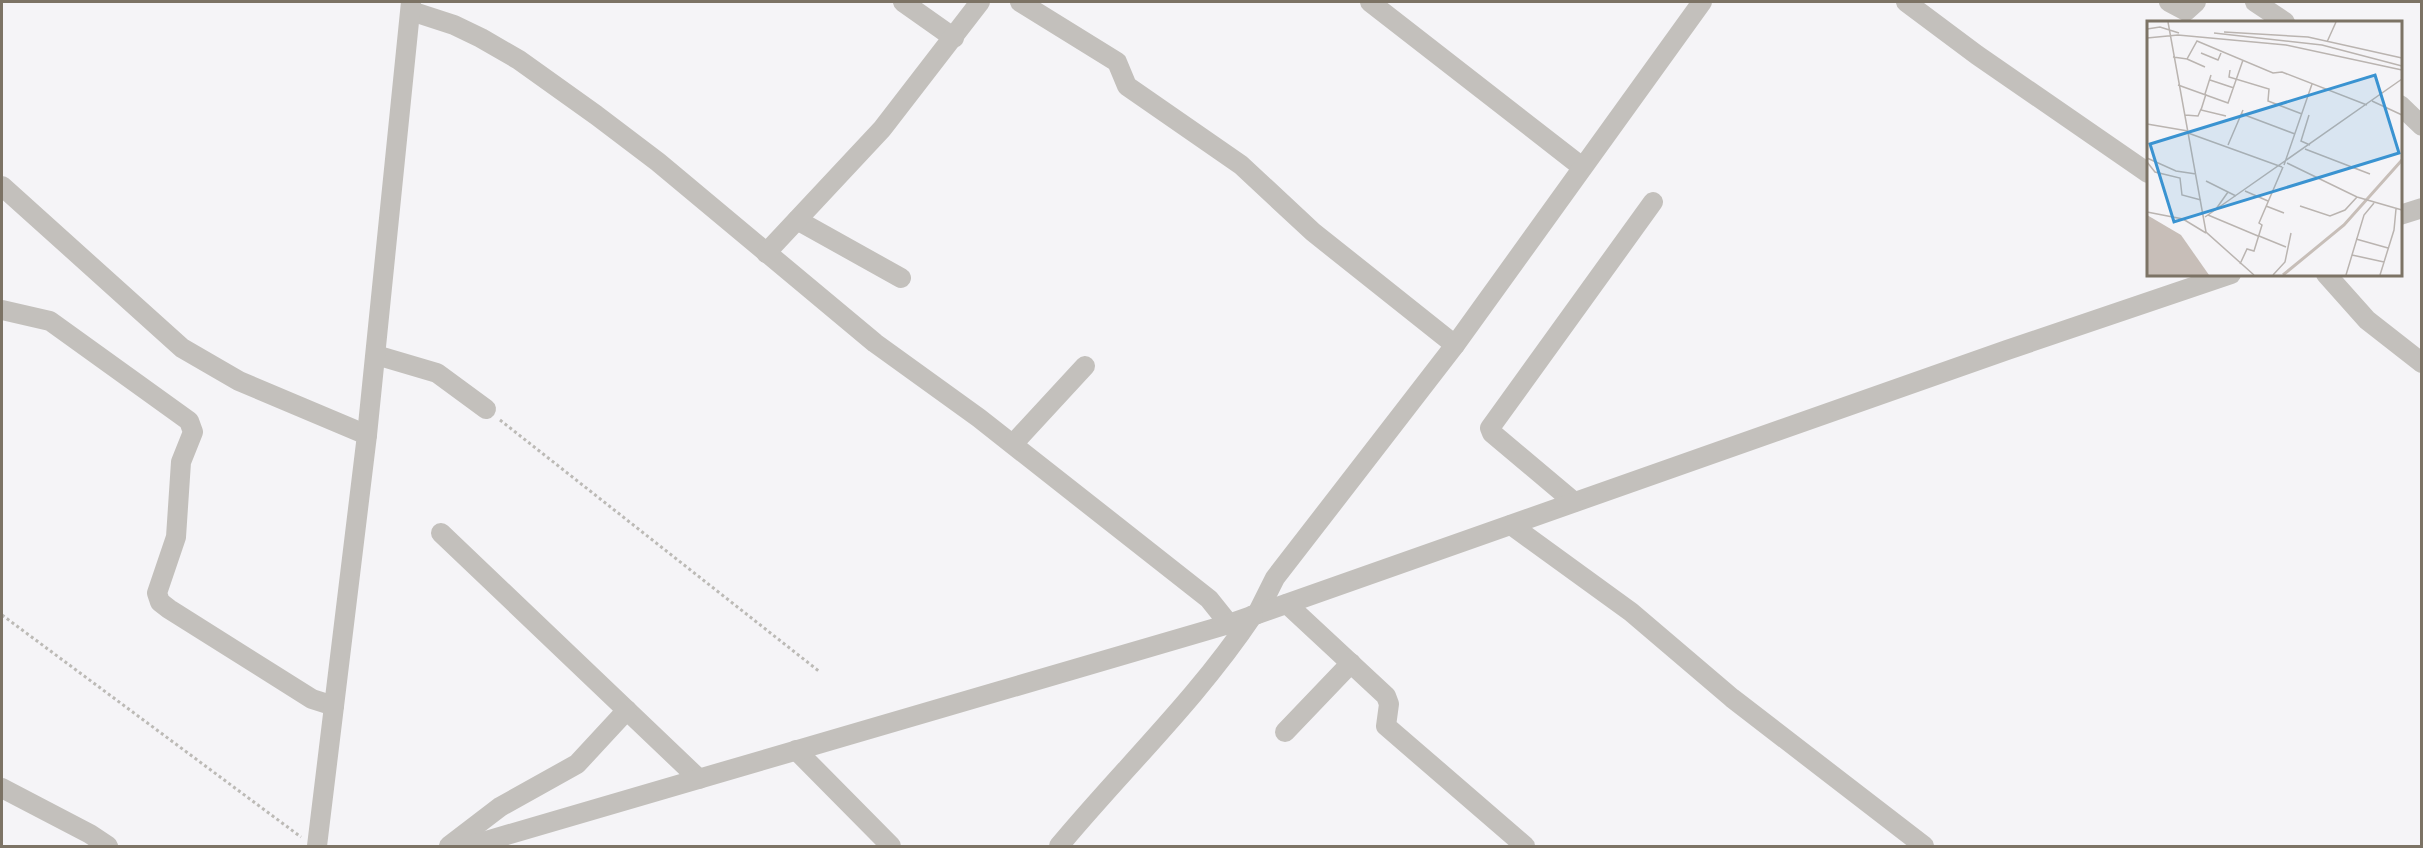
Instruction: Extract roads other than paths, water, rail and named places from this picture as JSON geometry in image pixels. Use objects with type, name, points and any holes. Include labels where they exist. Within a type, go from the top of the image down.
[{"type":"street","points":[[903,2],[954,38]]},
{"type":"street","points":[[766,252],[882,129],[980,2]]},
{"type":"street","points":[[1020,2],[1117,62],[1127,86],[1241,165],[1313,232],[1455,345]]},
{"type":"street","points":[[1370,2],[1582,167]]},
{"type":"street","points":[[1059,846],[1113,782],[1223,660],[1255,615],[1275,578],[1455,345],[1702,2]]},
{"type":"street","points":[[1906,2],[1977,55],[2147,172]]},
{"type":"street","points":[[2169,2],[2186,11],[2196,2]]},
{"type":"street","points":[[2255,2],[2284,21]]},
{"type":"street","points":[[311,843],[334,706],[368,435],[411,6],[454,25],[519,60],[658,162],[875,343],[1013,444],[1209,599],[1229,624]]},
{"type":"street","points":[[2402,107],[2421,126]]},
{"type":"street","points":[[2,186],[182,348],[239,381],[368,435]]},
{"type":"street","points":[[1574,502],[1492,433],[1490,428],[1653,202]]},
{"type":"street","points":[[2402,214],[2421,208]]},
{"type":"street","points":[[797,220],[901,278]]},
{"type":"street","points":[[469,846],[1229,624],[2007,350],[2226,276]]},
{"type":"street","points":[[2328,276],[2367,320],[2421,363]]},
{"type":"street","points":[[2,310],[50,321],[189,421],[193,432],[181,462],[176,537],[157,593],[158,599],[169,609],[312,699],[334,706]]},
{"type":"street","points":[[376,355],[437,374],[486,410]]},
{"type":"street","points":[[1013,444],[1085,366]]},
{"type":"street","points":[[1511,525],[1631,612],[1732,698],[1924,846]]},
{"type":"street","points":[[441,533],[699,779]]},
{"type":"street","points":[[1287,604],[1386,696],[1389,704],[1386,726],[1525,846]]},
{"type":"street","points":[[1285,732],[1351,663]]},
{"type":"street","points":[[449,846],[500,807],[582,760],[627,710]]},
{"type":"street","points":[[796,750],[891,846]]},
{"type":"street","points":[[2,788],[90,834],[108,846]]}]
